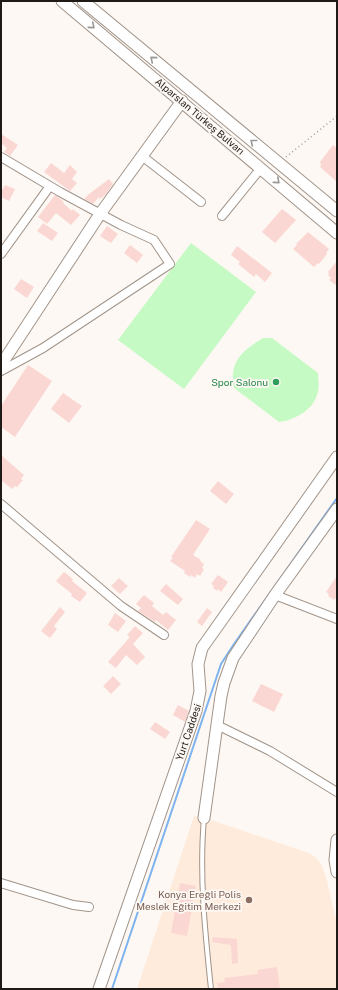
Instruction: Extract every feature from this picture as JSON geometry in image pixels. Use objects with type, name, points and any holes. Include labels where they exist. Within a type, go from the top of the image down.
[{"type":"street","name":"Alparslan Türkeş Bulvarı","points":[[62,1],[337,233]]},
{"type":"street","points":[[83,1],[337,211]]},
{"type":"street","points":[[1,364],[100,214],[182,101]]},
{"type":"street","points":[[142,156],[201,202]]},
{"type":"street","points":[[1,157],[100,214],[154,240],[170,264],[43,348],[1,371]]},
{"type":"street","points":[[222,216],[261,168]]},
{"type":"street","points":[[1,254],[50,186]]},
{"type":"street","name":"Yurt Caddesi","points":[[99,989],[196,711],[200,691],[198,664],[202,648],[337,457]]},
{"type":"street","points":[[204,818],[217,724],[224,683],[229,665],[275,595],[337,508]]},
{"type":"street","points":[[3,509],[121,606],[164,635]]},
{"type":"street","points":[[275,595],[337,619]]},
{"type":"street","points":[[217,724],[270,751],[337,792]]},
{"type":"street","points":[[337,840],[335,860],[337,872]]},
{"type":"street","points":[[1,883],[74,905],[89,907]]},
{"type":"lane","points":[[204,818],[202,876],[204,923],[211,989]]},
{"type":"path","points":[[278,163],[337,116]]},
{"type":"shaded area","name":"Konya Ereğli Polis Meslek Eğitim Merkezi","points":[[194,816],[211,820],[309,853],[321,864],[326,877],[337,924],[337,989],[137,989]]},
{"type":"green space","points":[[191,243],[256,292],[184,389],[118,340]]},
{"type":"green space","name":"Spor Salonu","points":[[263,338],[272,338],[318,373],[319,384],[315,401],[302,414],[285,421],[279,422],[234,388],[233,371],[235,364],[243,352]]},
{"type":"building","points":[[1,134],[18,145],[10,156],[4,152],[7,148],[1,143]]},
{"type":"building","points":[[333,145],[337,148],[337,182],[320,167],[320,162]]},
{"type":"building","points":[[51,163],[64,173],[70,165],[77,172],[72,179],[77,183],[70,191],[44,172]]},
{"type":"building","points":[[109,179],[113,184],[106,194],[100,199],[99,197],[93,204],[84,199],[89,194]]},
{"type":"building","points":[[5,185],[15,189],[9,201],[1,197],[1,192]]},
{"type":"building","points":[[55,195],[72,211],[73,209],[80,215],[71,225],[56,213],[47,224],[38,217]]},
{"type":"building","points":[[282,209],[296,220],[275,243],[262,232]]},
{"type":"building","points":[[43,223],[58,233],[52,241],[37,231]]},
{"type":"building","points":[[107,226],[118,234],[111,243],[100,236]]},
{"type":"building","points":[[308,232],[329,249],[319,264],[318,263],[314,267],[293,249]]},
{"type":"building","points":[[130,245],[143,255],[137,263],[124,253]]},
{"type":"building","points":[[237,246],[272,273],[265,282],[256,274],[254,277],[238,264],[240,262],[231,255]]},
{"type":"building","points":[[337,261],[337,286],[329,280],[331,278],[328,275],[328,272]]},
{"type":"building","points":[[21,279],[34,287],[27,298],[14,289]]},
{"type":"building","points":[[28,365],[52,381],[15,437],[1,427],[1,406]]},
{"type":"building","points":[[63,393],[82,406],[69,423],[51,409]]},
{"type":"building","points":[[1,455],[24,475],[21,479],[23,480],[17,487],[15,486],[12,489],[1,480]]},
{"type":"building","points":[[218,481],[234,494],[226,504],[210,491]]},
{"type":"building","points":[[196,520],[210,529],[193,555],[204,564],[202,568],[204,569],[200,576],[197,574],[195,578],[184,573],[185,571],[170,561],[173,558],[171,557]]},
{"type":"building","points":[[64,572],[73,579],[72,581],[87,593],[80,602],[71,596],[72,594],[56,581]]},
{"type":"building","points":[[218,575],[228,582],[221,592],[218,589],[217,591],[213,588],[214,586],[211,584]]},
{"type":"building","points":[[337,576],[337,600],[335,598],[334,600],[328,596],[329,594],[326,592]]},
{"type":"building","points":[[119,578],[128,586],[120,594],[111,586]]},
{"type":"building","points":[[166,584],[183,599],[178,605],[160,591]]},
{"type":"building","points":[[144,595],[154,603],[152,606],[163,615],[166,612],[176,620],[168,630],[156,620],[155,622],[138,611],[141,608],[136,604]]},
{"type":"building","points":[[60,607],[65,612],[54,626],[57,629],[50,638],[41,631]]},
{"type":"building","points":[[207,608],[212,612],[202,626],[197,622]]},
{"type":"building","points":[[115,613],[126,621],[118,632],[108,625]]},
{"type":"building","points":[[135,626],[143,633],[133,644],[145,657],[137,665],[126,655],[116,668],[108,662],[130,637],[127,635]]},
{"type":"building","points":[[113,676],[121,684],[111,694],[103,686]]},
{"type":"building","points":[[261,684],[283,694],[274,712],[252,701]]},
{"type":"building","points":[[178,705],[189,711],[185,722],[173,715]]},
{"type":"building","points":[[155,722],[170,732],[165,739],[150,729]]},
{"type":"building","points":[[180,883],[196,886],[187,936],[171,933]]},
{"type":"building","points":[[213,937],[237,939],[238,963],[232,964],[231,945],[212,942]]},
{"type":"building","points":[[277,967],[280,989],[218,989],[217,983],[225,982],[224,978],[258,974],[257,970]]},
{"type":"waterway","points":[[112,989],[221,664],[337,498]]},
{"type":"place","name":"Spor Salonu","points":[[276,382]]},
{"type":"place","name":"Konya Ereğli Polis Meslek Eğitim Merkezi","points":[[249,900]]}]
